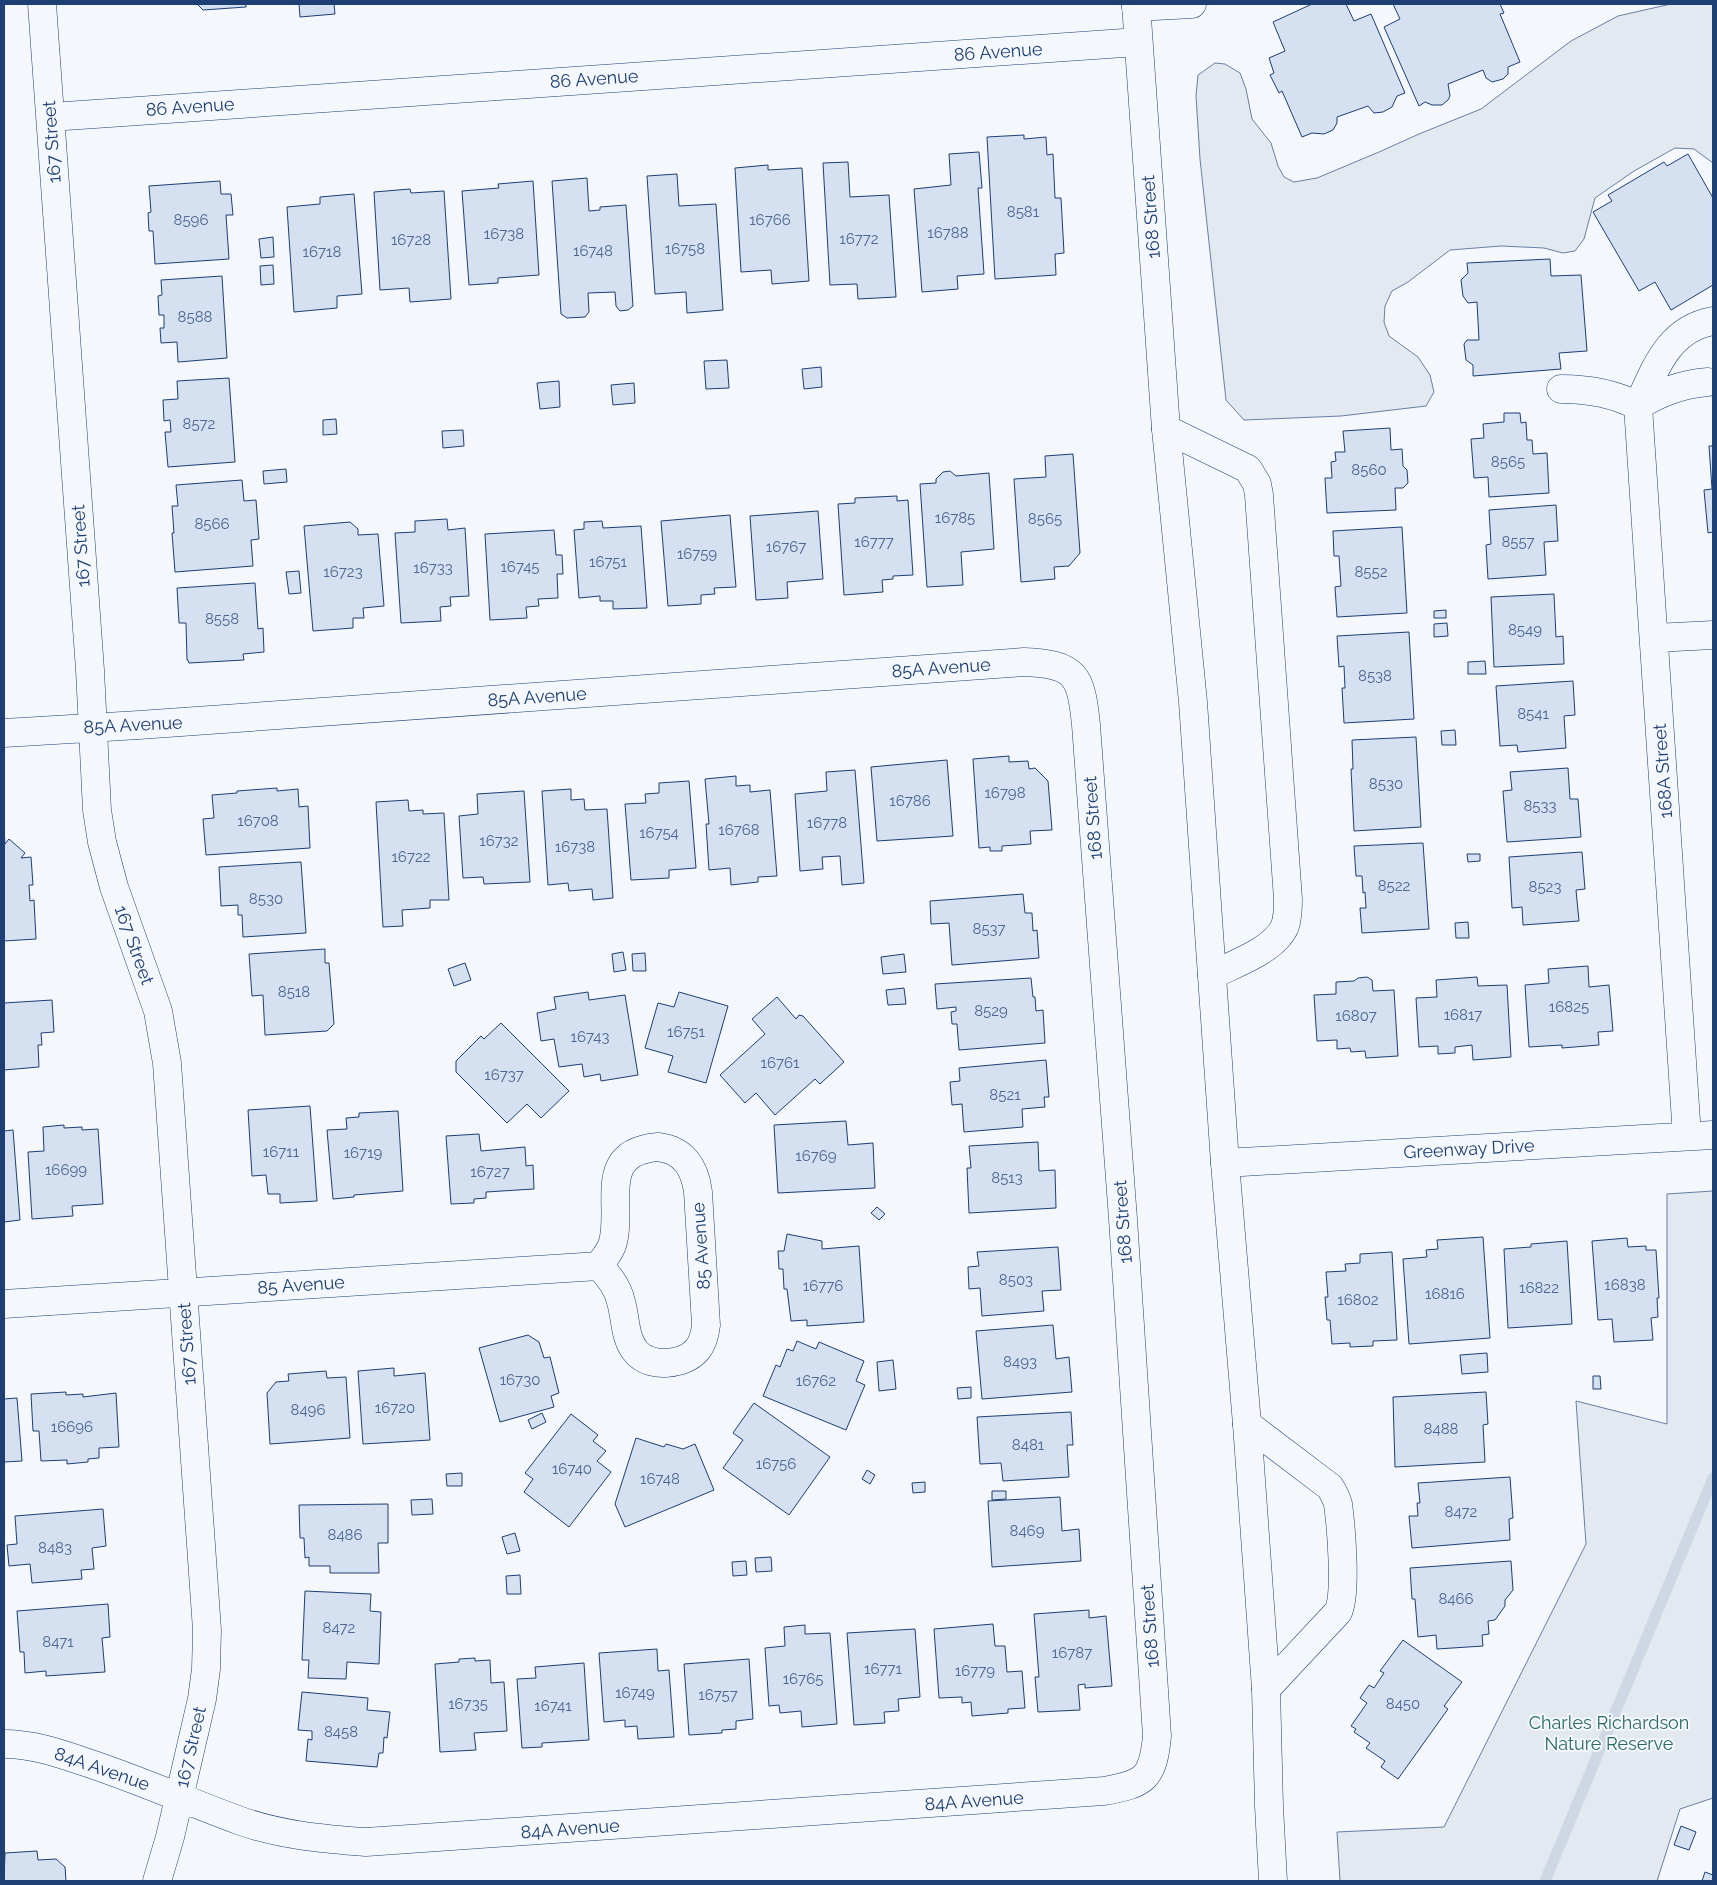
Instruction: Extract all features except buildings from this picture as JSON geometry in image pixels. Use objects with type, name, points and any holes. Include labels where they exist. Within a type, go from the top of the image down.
[{"type":"street","name":"167 Street","points":[[42,4],[90,670],[96,810],[102,842],[116,894],[154,998],[166,1056],[171,1100],[207,1630],[205,1684],[180,1797],[157,1881]]},
{"type":"street","points":[[1136,5],[1192,4]]},
{"type":"street","name":"168 Street","points":[[1136,5],[1166,430],[1192,702],[1225,1163],[1247,1424],[1266,1689],[1273,1881]]},
{"type":"street","name":"86 Avenue","points":[[50,117],[1138,42]]},
{"type":"street","points":[[1638,406],[1656,368],[1678,336],[1693,327],[1713,320]]},
{"type":"street","points":[[1638,406],[1670,389],[1708,382]]},
{"type":"street","points":[[1561,389],[1601,392],[1620,397],[1638,406]]},
{"type":"street","name":"168A Street","points":[[1638,406],[1655,638],[1700,1136]]},
{"type":"street","points":[[1166,430],[1248,469],[1257,484],[1259,495],[1287,889],[1287,918],[1281,934],[1274,941],[1250,957],[1212,975]]},
{"type":"street","points":[[1655,638],[1713,635]]},
{"type":"street","name":"85A Avenue","points":[[4,733],[1024,662],[1046,663],[1064,667],[1069,671]]},
{"type":"street","name":"168 Street","points":[[1069,671],[1075,677],[1081,692],[1086,725],[1124,1228],[1157,1736],[1155,1758],[1147,1775]]},
{"type":"street","name":"Greenway Drive","points":[[1225,1163],[1700,1136]]},
{"type":"street","name":"85 Avenue","points":[[658,1147],[677,1152],[690,1165],[698,1192],[706,1325],[705,1335],[696,1351],[684,1358],[665,1363],[648,1360],[641,1356],[633,1347],[628,1336],[619,1295],[613,1283],[599,1266],[611,1248],[613,1241],[616,1212],[614,1189],[620,1167],[628,1158],[646,1149],[658,1147]]},
{"type":"street","name":"85 Avenue","points":[[4,1304],[599,1266]]},
{"type":"street","points":[[1247,1424],[1330,1487],[1338,1504],[1342,1598],[1338,1612],[1266,1689]]},
{"type":"street","name":"84A Avenue","points":[[4,1744],[42,1749],[67,1756],[123,1775],[238,1820],[271,1829],[319,1838],[366,1842],[1104,1791],[1128,1786],[1138,1782],[1147,1775]]},
{"type":"green space","points":[[1671,4],[1713,4],[1713,163],[1694,149],[1675,148],[1634,171],[1595,198],[1584,239],[1575,251],[1563,253],[1544,248],[1501,246],[1450,250],[1408,282],[1392,291],[1385,306],[1384,322],[1389,336],[1418,357],[1430,375],[1434,392],[1426,406],[1341,416],[1244,420],[1226,400],[1200,159],[1196,96],[1198,75],[1215,63],[1225,64],[1240,73],[1246,89],[1252,119],[1271,143],[1278,166],[1284,177],[1294,182],[1317,178],[1481,109],[1571,41],[1618,16]]},
{"type":"green space","name":"Charles Richardson Nature Reserve","points":[[1713,1191],[1713,1798],[1680,1809],[1657,1881],[1340,1881],[1337,1832],[1444,1827],[1586,1544],[1576,1401],[1667,1424],[1667,1194]]},
{"type":"waterway","points":[[1545,1881],[1713,1478]]}]
